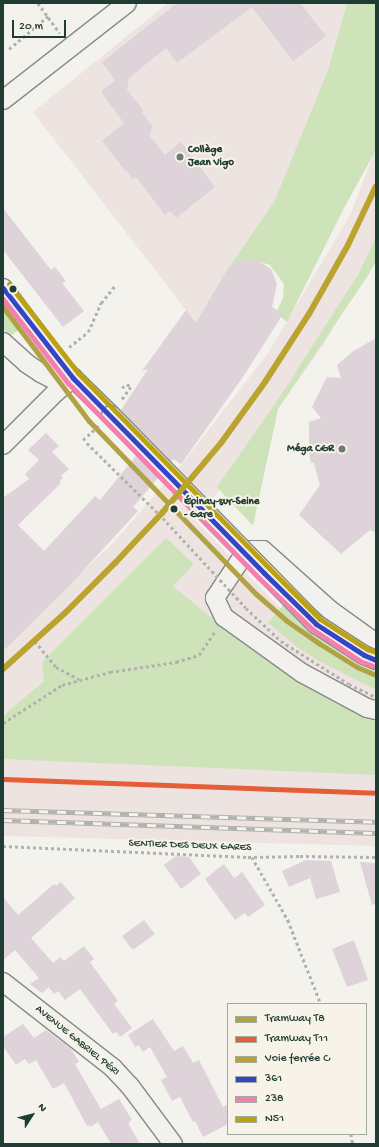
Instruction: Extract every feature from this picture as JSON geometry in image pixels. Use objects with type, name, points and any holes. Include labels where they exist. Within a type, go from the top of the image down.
[{"type":"street","points":[[3,100],[127,3]]},
{"type":"street","points":[[3,288],[73,378],[114,411],[316,624],[364,656],[376,660]]},
{"type":"street","points":[[3,342],[26,363],[58,382],[73,378]]},
{"type":"street","points":[[26,363],[52,352]]},
{"type":"street","points":[[3,444],[56,392],[73,378]]},
{"type":"street","points":[[376,643],[330,610],[263,550],[247,550],[215,598],[224,617],[302,673],[367,708],[376,710]]},
{"type":"street","name":"AVENUE GABRIEL PÉRI","points":[[3,982],[113,1068],[130,1086],[173,1144]]},
{"type":"path","points":[[38,3],[70,47]]},
{"type":"path","points":[[9,49],[48,16]]},
{"type":"path","points":[[52,352],[88,332],[101,303],[115,286]]},
{"type":"path","points":[[114,411],[130,391],[131,387],[127,384],[122,388]]},
{"type":"path","points":[[87,443],[163,518],[246,608],[281,641],[349,684],[376,697]]},
{"type":"path","points":[[3,722],[62,685],[110,672],[176,662],[199,655],[224,617]]},
{"type":"path","points":[[35,641],[56,667],[80,679]]},
{"type":"path","name":"SENTIER DES DEUX GARES","points":[[3,846],[252,857],[376,857]]},
{"type":"path","points":[[252,857],[288,920],[307,964],[321,1003]]},
{"type":"shaded area","name":"Collège Jean Vigo","points":[[168,3],[347,3],[328,70],[274,202],[227,270],[196,323],[33,112]]},
{"type":"shaded area","points":[[376,148],[376,259],[357,287],[324,344],[222,487],[194,519],[282,610],[356,660],[376,668],[376,846],[3,836],[3,645],[113,543],[181,465],[268,353],[350,215]]},
{"type":"green space","points":[[347,3],[376,3],[376,150],[344,208],[287,322],[276,313],[283,298],[284,284],[270,265],[257,261],[237,270],[196,323],[227,270],[274,202],[328,70]]},
{"type":"green space","points":[[376,237],[376,261],[369,274],[278,409],[253,526],[217,487],[281,395],[359,273]]},
{"type":"green space","points":[[3,300],[23,327],[9,337],[3,328]]},
{"type":"green space","points":[[166,538],[194,564],[173,586],[230,633],[263,656],[376,703],[376,775],[3,759],[3,716],[44,681],[42,662]]},
{"type":"green space","points":[[283,605],[320,638],[355,660],[376,669],[376,690],[319,661],[297,647],[268,623]]},
{"type":"building","points":[[177,3],[300,3],[326,36],[293,61],[252,7],[177,63],[166,48],[129,78],[127,90],[143,110],[142,112],[152,126],[150,136],[165,155],[181,142],[215,187],[176,218],[170,211],[165,215],[136,177],[133,179],[127,171],[126,172],[102,141],[124,123],[101,92],[115,80],[102,62]]},
{"type":"building","points":[[3,208],[51,270],[55,267],[66,281],[62,283],[84,311],[63,327],[3,250]]},
{"type":"building","points":[[244,259],[257,260],[271,269],[277,284],[272,307],[283,314],[243,377],[181,464],[173,459],[171,462],[121,410],[148,369],[142,371],[186,310],[196,323],[227,270],[236,262]]},
{"type":"building","name":"Méga CGR","points":[[376,338],[376,533],[370,530],[341,554],[299,515],[320,485],[314,463],[311,463],[309,453],[309,422],[321,418],[312,407],[327,377],[341,378],[337,365],[352,352]]},
{"type":"building","points":[[46,433],[59,446],[52,452],[69,469],[61,476],[63,478],[59,482],[61,483],[18,525],[44,551],[95,496],[100,500],[136,456],[158,478],[133,507],[138,511],[71,584],[3,651],[3,498],[29,479],[25,474],[39,460],[28,450]]},
{"type":"building","points":[[176,856],[189,857],[201,874],[181,889],[164,865]]},
{"type":"building","points":[[306,860],[331,861],[340,892],[316,899],[310,878],[289,887],[282,871]]},
{"type":"building","points":[[360,862],[376,863],[376,904],[372,905]]},
{"type":"building","points":[[224,864],[234,878],[242,872],[265,905],[248,917],[245,913],[235,920],[205,879]]},
{"type":"building","points":[[61,882],[75,898],[31,938],[53,963],[60,957],[64,961],[84,946],[94,959],[90,962],[118,1001],[114,1004],[132,1028],[120,1037],[116,1032],[113,1034],[80,989],[65,1000],[58,991],[54,994],[49,987],[42,993],[30,984],[39,978],[15,950],[3,960],[3,897],[18,915],[54,884],[56,886]]},
{"type":"building","points":[[144,920],[155,934],[134,949],[131,948],[122,936]]},
{"type":"building","points":[[354,940],[368,980],[347,987],[332,949]]},
{"type":"building","points":[[153,1019],[174,1051],[183,1046],[193,1063],[199,1060],[223,1107],[227,1105],[227,1125],[203,1137],[180,1097],[172,1101],[161,1080],[167,1077],[150,1047],[143,1052],[139,1045],[135,1047],[128,1035]]},
{"type":"building","points":[[23,1024],[34,1038],[46,1030],[71,1049],[79,1062],[75,1064],[101,1109],[119,1099],[132,1120],[129,1122],[129,1125],[140,1144],[111,1144],[98,1122],[90,1127],[89,1125],[87,1126],[64,1083],[53,1089],[36,1060],[29,1064],[25,1059],[16,1065],[3,1046],[3,1037]]},
{"type":"railway","points":[[3,810],[376,822]]},
{"type":"railway","points":[[3,820],[376,833]]},
{"type":"tram line","name":"T8","points":[[3,307],[89,421],[256,594],[287,621],[320,644],[357,667],[376,675]]},
{"type":"tram line","name":"T11","points":[[3,779],[376,793]]},
{"type":"rail line","name":"C","points":[[3,669],[66,612],[115,563],[162,513],[221,443],[265,382],[309,314],[348,245],[376,186]]},
{"type":"transit line","name":"N51","points":[[9,284],[78,373],[269,568],[320,619],[367,649],[376,652]]},
{"type":"transit line","name":"361","points":[[3,288],[73,378],[264,573],[316,624],[364,655],[376,660]]},
{"type":"transit line","name":"238","points":[[3,299],[68,383],[259,578],[312,629],[360,661],[373,666]]},
{"type":"place","name":"Collège Jean Vigo","points":[[180,157]]},
{"type":"place","name":"Méga CGR","points":[[342,449]]},
{"type":"place","name":"Épinay-sur-Seine - Gare","points":[[174,509]]}]
